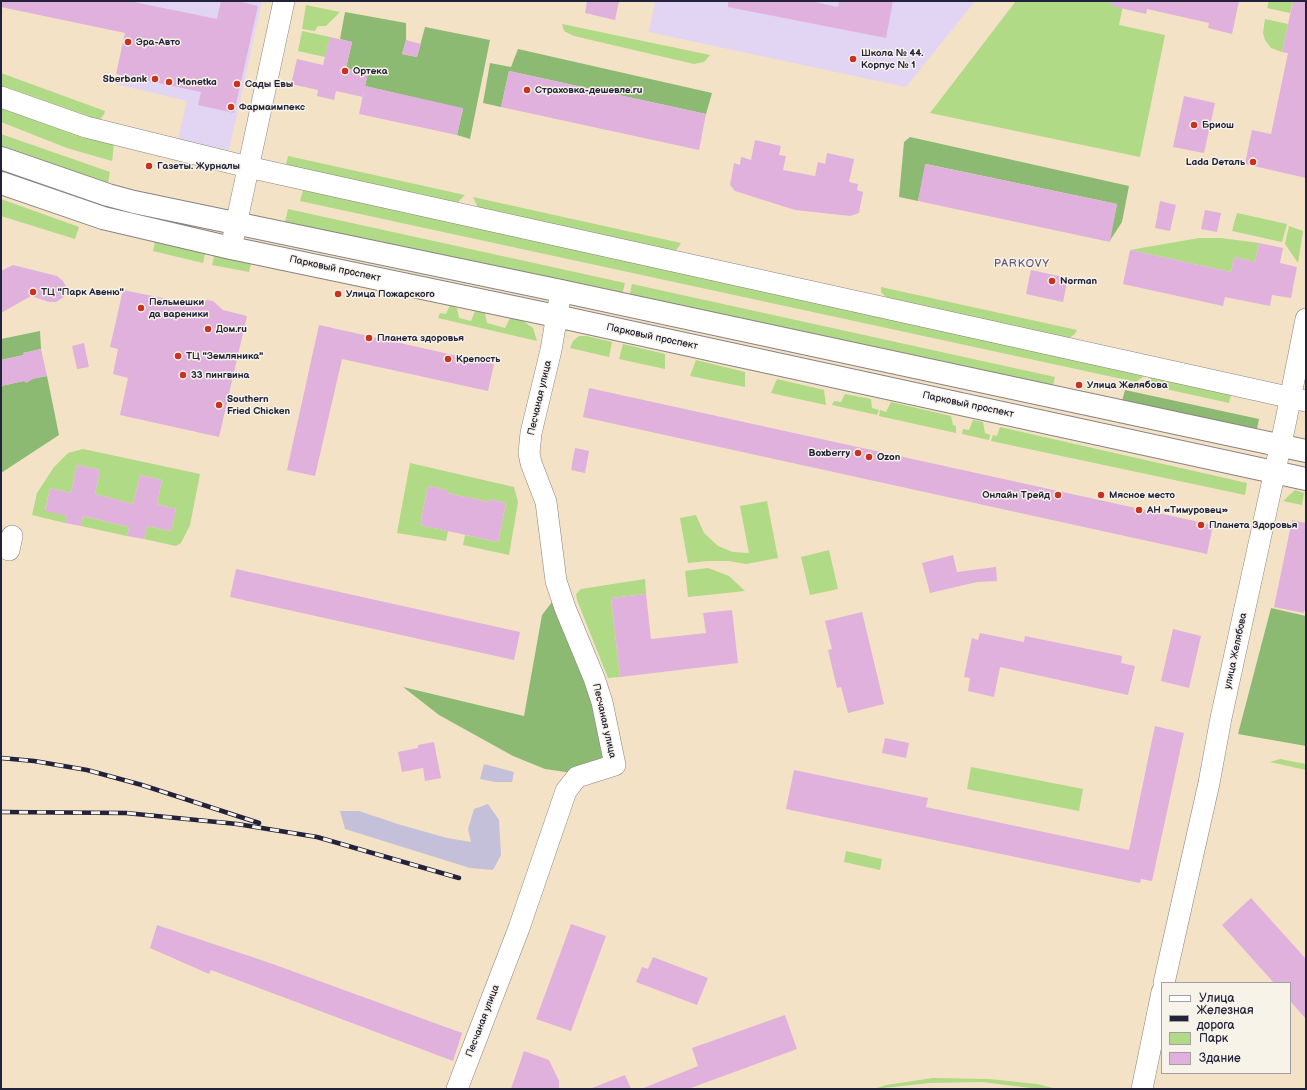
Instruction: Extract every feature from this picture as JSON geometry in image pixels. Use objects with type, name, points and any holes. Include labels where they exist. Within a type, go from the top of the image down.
[{"type":"main road","points":[[1,158],[108,195],[236,224],[561,291],[1280,445],[1306,452]]},
{"type":"main road","name":"Парковый проспект","points":[[1,183],[103,218],[231,248],[556,316],[1306,478]]},
{"type":"street","points":[[231,248],[284,1]]},
{"type":"street","points":[[1,97],[86,127],[248,167],[1298,399]]},
{"type":"street","name":"Песчаная улица","points":[[457,1089],[519,928],[566,791],[577,777],[615,765],[602,702],[556,581],[546,502],[531,463],[529,453],[531,433],[551,350],[561,291]]},
{"type":"street","name":"улица Желябова","points":[[1164,982],[1209,783],[1221,718],[1280,445],[1298,399],[1306,318]]},
{"type":"street","points":[[1144,1088],[1161,997]]},
{"type":"shaded area","points":[[134,1],[262,1],[229,150],[178,140],[187,101],[116,84]]},
{"type":"shaded area","name":"Школа № 44. Корпус № 1","points":[[655,1],[975,1],[906,87],[649,32]]},
{"type":"shaded area","points":[[484,764],[514,772],[512,782],[495,782],[480,779]]},
{"type":"shaded area","points":[[488,804],[499,820],[501,855],[493,870],[470,868],[345,829],[340,811],[359,811],[447,838],[471,842],[468,829],[474,809]]},
{"type":"green space","points":[[1016,1],[1124,1],[1119,25],[1165,35],[1140,157],[930,113]]},
{"type":"green space","points":[[1269,1],[1293,1],[1290,13],[1267,8]]},
{"type":"green space","points":[[306,5],[340,12],[326,26],[318,26],[315,31],[302,29]]},
{"type":"green space","points":[[345,12],[406,23],[406,40],[402,54],[417,57],[425,27],[490,40],[470,139],[457,135],[463,109],[365,86],[368,73],[346,68],[352,42],[340,39]]},
{"type":"green space","points":[[1265,19],[1288,24],[1282,52],[1271,48],[1265,40],[1263,33]]},
{"type":"green space","points":[[562,24],[710,55],[704,62],[694,64],[574,36],[564,31]]},
{"type":"green space","points":[[302,31],[330,37],[325,57],[298,51]]},
{"type":"green space","points":[[518,49],[712,93],[706,114],[509,71],[501,107],[483,103],[490,63],[511,67]]},
{"type":"green space","points":[[1,73],[105,111],[104,114],[99,121],[31,99],[1,87]]},
{"type":"green space","points":[[1,103],[114,144],[112,161],[67,148],[1,122]]},
{"type":"green space","points":[[1,134],[110,172],[108,183],[34,159],[1,146]]},
{"type":"green space","points":[[910,137],[1129,186],[1122,222],[1109,242],[1117,204],[926,164],[918,201],[899,197],[904,142]]},
{"type":"green space","points":[[288,156],[465,195],[457,203],[285,169]]},
{"type":"green space","points":[[303,190],[1148,373],[1136,382],[300,201]]},
{"type":"green space","points":[[473,197],[681,243],[675,252],[479,210]]},
{"type":"green space","points":[[1,199],[79,227],[75,239],[1,216]]},
{"type":"green space","points":[[288,209],[625,283],[622,295],[285,222]]},
{"type":"green space","points":[[1237,213],[1287,224],[1282,242],[1232,231]]},
{"type":"green space","points":[[1289,226],[1303,231],[1298,263],[1285,244]]},
{"type":"green space","points":[[1199,238],[1221,238],[1259,243],[1255,262],[1234,257],[1231,272],[1130,250]]},
{"type":"green space","points":[[155,242],[205,254],[203,263],[153,251]]},
{"type":"green space","points":[[214,256],[251,264],[249,272],[212,265]]},
{"type":"green space","points":[[632,284],[1055,377],[1052,390],[629,298]]},
{"type":"green space","points":[[881,287],[1077,330],[1075,334],[1068,339],[888,299],[881,292]]},
{"type":"green space","points":[[450,305],[457,308],[459,318],[471,321],[475,311],[485,313],[487,323],[505,328],[510,318],[523,321],[533,328],[537,341],[438,318],[440,313],[446,314]]},
{"type":"green space","points":[[40,331],[41,349],[23,353],[24,355],[1,360],[1,339]]},
{"type":"green space","points":[[579,336],[587,336],[612,342],[609,357],[570,348],[573,341]]},
{"type":"green space","points":[[623,344],[665,354],[665,369],[619,359]]},
{"type":"green space","points":[[696,360],[745,372],[745,387],[690,376]]},
{"type":"green space","points":[[1154,375],[1232,391],[1229,403],[1143,384]]},
{"type":"green space","points":[[47,376],[59,435],[1,473],[1,386],[24,381],[28,382],[30,379]]},
{"type":"green space","points":[[777,379],[824,390],[826,405],[771,393]]},
{"type":"green space","points":[[1125,390],[1259,419],[1256,434],[1121,405]]},
{"type":"green space","points":[[845,394],[871,399],[872,408],[879,410],[877,415],[832,405],[834,401],[841,402]]},
{"type":"green space","points":[[891,402],[951,416],[953,425],[956,426],[956,433],[879,416],[880,410],[886,412]]},
{"type":"green space","points":[[973,420],[983,422],[985,433],[990,435],[989,440],[962,434],[963,429],[969,430]]},
{"type":"green space","points":[[1000,427],[1247,483],[1245,495],[991,441],[993,435],[997,436]]},
{"type":"green space","points":[[83,449],[200,474],[190,525],[181,543],[176,546],[144,539],[147,526],[171,531],[176,509],[157,504],[162,480],[140,475],[133,504],[95,494],[100,470],[77,465],[71,493],[50,488],[45,510],[67,516],[65,523],[32,515],[37,493],[54,467],[68,453]]},
{"type":"green space","points":[[410,463],[514,487],[518,502],[509,555],[463,545],[465,535],[498,542],[506,503],[489,499],[489,502],[447,493],[447,490],[428,486],[420,525],[448,531],[446,541],[397,533]]},
{"type":"green space","points":[[1295,490],[1304,493],[1302,505],[1283,501]]},
{"type":"green space","points":[[767,501],[778,558],[746,564],[729,561],[688,563],[680,518],[696,515],[704,533],[718,546],[733,552],[749,553],[740,506]]},
{"type":"green space","points":[[83,516],[129,527],[127,536],[81,526]]},
{"type":"green space","points":[[829,550],[838,589],[810,595],[801,557]]},
{"type":"green space","points":[[708,568],[729,576],[745,591],[688,597],[685,571]]},
{"type":"green space","points":[[645,579],[646,594],[611,598],[620,677],[608,678],[577,600],[576,594],[581,589]]},
{"type":"green space","points":[[552,602],[597,713],[603,744],[603,760],[573,773],[545,769],[513,756],[439,715],[403,687],[524,716],[542,615]]},
{"type":"green space","points":[[1271,608],[1306,616],[1306,746],[1238,734]]},
{"type":"green space","points":[[1280,759],[1306,764],[1306,770],[1270,762]]},
{"type":"green space","points":[[971,767],[1083,789],[1079,811],[967,789]]},
{"type":"green space","points":[[846,851],[882,859],[880,870],[844,862]]},
{"type":"green space","points":[[933,1078],[989,1079],[1037,1084],[1057,1089],[1039,1089],[982,1082],[930,1083],[874,1089],[886,1085]]},
{"type":"building","points":[[1,1],[129,1],[217,19],[221,1],[237,1],[258,6],[234,113],[198,105],[201,92],[116,74],[125,33],[1,7]]},
{"type":"building","points":[[587,1],[619,1],[615,20],[585,13]]},
{"type":"building","points":[[728,1],[810,1],[838,7],[839,1],[893,1],[886,38],[728,7]]},
{"type":"building","points":[[1112,1],[1239,1],[1232,34],[1208,28],[1209,23],[1147,9],[1146,14],[1112,6]]},
{"type":"building","points":[[1293,1],[1306,1],[1306,178],[1245,164],[1252,130],[1271,134],[1288,53],[1282,52]]},
{"type":"building","points":[[330,37],[352,42],[346,68],[368,73],[365,86],[463,108],[457,135],[359,114],[363,97],[336,91],[334,100],[317,96],[318,90],[291,84],[297,59],[323,65]]},
{"type":"building","points":[[406,40],[421,44],[417,57],[402,54]]},
{"type":"building","points":[[509,71],[706,114],[699,150],[501,107]]},
{"type":"building","name":"Бриош","points":[[1184,96],[1215,103],[1204,153],[1173,147]]},
{"type":"building","points":[[755,140],[781,146],[779,155],[786,156],[783,170],[815,176],[818,162],[825,164],[827,153],[854,159],[849,182],[858,184],[857,190],[863,192],[859,213],[850,216],[795,210],[735,191],[730,185],[734,163],[740,165],[741,157],[751,160]]},
{"type":"building","points":[[925,164],[1117,204],[1110,242],[918,201]]},
{"type":"building","points":[[1160,201],[1176,205],[1170,231],[1155,228]]},
{"type":"building","points":[[1205,210],[1221,213],[1217,232],[1201,229]]},
{"type":"building","points":[[1259,243],[1283,248],[1280,263],[1297,267],[1291,298],[1272,295],[1270,306],[1225,297],[1223,306],[1123,284],[1130,250],[1231,272],[1234,257],[1255,262]]},
{"type":"building","name":"ТЦ \"Парк Авеню\"","points":[[13,265],[57,276],[63,281],[67,288],[64,297],[56,302],[49,302],[31,296],[1,313],[1,271]]},
{"type":"building","points":[[1031,270],[1068,278],[1063,302],[1026,294]]},
{"type":"building","name":"ТЦ \"Земляника\"","points":[[123,290],[197,305],[207,300],[213,301],[223,310],[247,316],[219,437],[120,415],[128,378],[113,374],[118,349],[110,347]]},
{"type":"building","points":[[319,325],[494,364],[488,391],[342,359],[315,476],[287,470]]},
{"type":"building","points":[[84,343],[89,367],[77,369],[72,346]]},
{"type":"building","points":[[41,349],[47,376],[33,379],[26,383],[24,381],[1,386],[1,360],[24,355],[23,353]]},
{"type":"building","points":[[589,388],[1213,525],[1207,554],[583,417]]},
{"type":"building","points":[[575,448],[589,451],[585,473],[571,470]]},
{"type":"building","points":[[77,465],[100,470],[95,494],[133,504],[140,475],[162,480],[157,504],[176,509],[171,531],[147,526],[144,539],[127,536],[129,527],[83,516],[81,526],[65,523],[67,516],[45,511],[50,488],[71,493]]},
{"type":"building","points":[[428,486],[447,490],[447,493],[489,502],[489,499],[506,503],[498,542],[420,525]]},
{"type":"building","points":[[1292,520],[1306,523],[1306,605],[1304,613],[1274,607]]},
{"type":"building","points":[[953,555],[957,572],[996,567],[997,581],[977,582],[930,593],[922,563]]},
{"type":"building","points":[[236,569],[520,632],[514,660],[230,597]]},
{"type":"building","points":[[646,594],[651,639],[706,633],[703,613],[732,610],[738,663],[620,677],[611,598]]},
{"type":"building","points":[[862,612],[884,704],[848,713],[841,687],[837,688],[828,650],[832,649],[825,621]]},
{"type":"building","points":[[1173,629],[1201,636],[1189,688],[1161,681]]},
{"type":"building","points":[[980,633],[1024,642],[1025,636],[1122,656],[1121,663],[1135,666],[1128,695],[1000,667],[994,697],[968,691],[970,678],[964,677],[972,638],[978,640]]},
{"type":"building","points":[[1155,726],[1184,733],[1152,881],[1141,879],[1140,883],[786,809],[794,770],[928,798],[926,807],[1129,850]]},
{"type":"building","points":[[885,738],[909,743],[906,758],[882,753]]},
{"type":"building","points":[[434,742],[441,778],[425,781],[423,768],[402,772],[398,752],[418,748],[418,745]]},
{"type":"building","points":[[1251,898],[1306,959],[1306,1019],[1291,1002],[1291,982],[1273,982],[1222,925]]},
{"type":"building","points":[[571,924],[606,936],[571,1031],[536,1019]]},
{"type":"building","points":[[157,925],[270,963],[462,1033],[453,1061],[211,970],[209,974],[150,948]]},
{"type":"building","points":[[653,957],[708,978],[697,1005],[636,982],[642,967],[648,969]]},
{"type":"building","points":[[785,1015],[797,1049],[688,1089],[641,1089],[698,1066],[692,1048]]},
{"type":"building","points":[[524,1051],[549,1060],[559,1081],[559,1089],[511,1089]]},
{"type":"building","points":[[625,1075],[631,1089],[592,1089],[592,1088]]},
{"type":"railway","points":[[1,758],[34,761],[87,770],[142,785],[259,823]]},
{"type":"railway","points":[[1,812],[126,813],[237,824],[317,837],[459,878]]},
{"type":"place","name":"Эра-Авто","points":[[128,42]]},
{"type":"place","name":"Школа № 44. Корпус № 1","points":[[853,59]]},
{"type":"place","name":"Ортека","points":[[345,71]]},
{"type":"place","name":"Sberbank","points":[[155,79]]},
{"type":"place","name":"Monetka","points":[[169,82]]},
{"type":"place","name":"Сады Евы","points":[[237,84]]},
{"type":"place","name":"Страховка-дешевле.ru","points":[[527,90]]},
{"type":"place","name":"Фармаимпекс","points":[[231,107]]},
{"type":"place","name":"Бриош","points":[[1194,125]]},
{"type":"place","name":"Lada Dеталь","points":[[1253,162]]},
{"type":"place","name":"Газеты. Журналы","points":[[149,166]]},
{"type":"place","name":"Norman","points":[[1052,281]]},
{"type":"place","name":"ТЦ \"Парк Авеню\"","points":[[33,292]]},
{"type":"place","name":"Улица Пожарского","points":[[338,294]]},
{"type":"place","name":"Пельмешки да вареники","points":[[141,308]]},
{"type":"place","name":"Дом.ru","points":[[208,329]]},
{"type":"place","name":"Планета здоровья","points":[[369,338]]},
{"type":"place","name":"ТЦ \"Земляника\"","points":[[178,356]]},
{"type":"place","name":"Крепость","points":[[448,359]]},
{"type":"place","name":"33 пингвина","points":[[183,375]]},
{"type":"place","name":"Улица Желябова","points":[[1079,385]]},
{"type":"place","name":"Southern Fried Chicken","points":[[219,405]]},
{"type":"place","name":"Boxberry","points":[[858,453]]},
{"type":"place","name":"Ozon","points":[[869,457]]},
{"type":"place","name":"Онлайн Трейд","points":[[1058,495]]},
{"type":"place","name":"Мясное место","points":[[1101,495]]},
{"type":"place","name":"АН «Тимуровец»","points":[[1139,510]]},
{"type":"place","name":"Планета Здоровья","points":[[1201,525]]},
{"type":"district","name":"PARKOVY","points":[[1022,264]]}]
